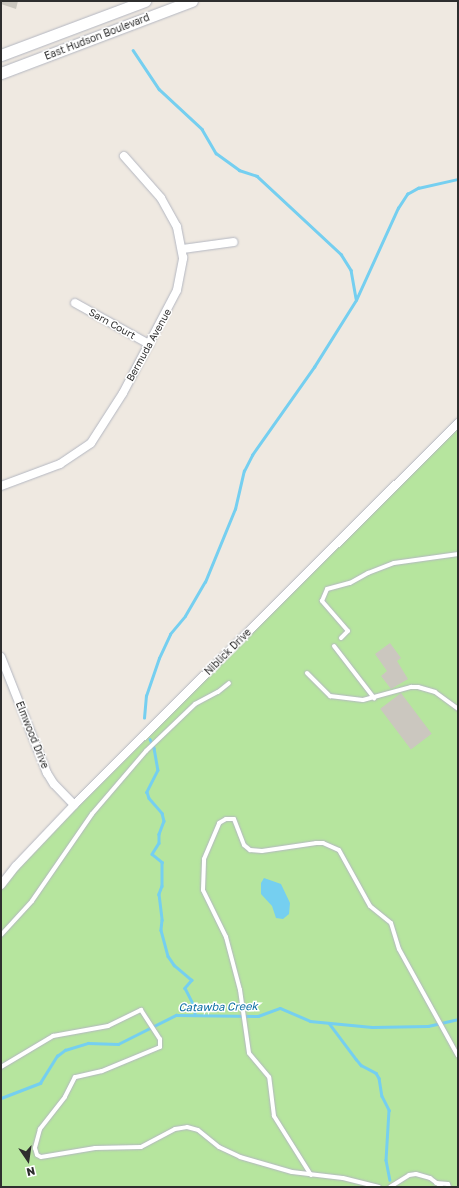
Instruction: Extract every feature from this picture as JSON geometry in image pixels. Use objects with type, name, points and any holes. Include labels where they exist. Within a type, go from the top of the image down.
[{"type":"main road","name":"East Hudson Boulevard","points":[[1,55],[146,1]]},
{"type":"main road","name":"East Hudson Boulevard","points":[[1,73],[192,1]]},
{"type":"street","name":"Bermuda Avenue","points":[[1,486],[60,464],[91,443],[103,427],[177,290],[183,249],[170,213],[124,156]]},
{"type":"street","points":[[183,249],[234,242]]},
{"type":"street","name":"Sarn Court","points":[[75,303],[149,344]]},
{"type":"street","name":"Niblick Drive","points":[[1,885],[16,866],[74,805],[458,423]]},
{"type":"street","name":"Elmwood Drive","points":[[1,658],[47,773],[54,784],[74,805]]},
{"type":"lane","points":[[340,638],[348,631],[322,601],[327,589],[350,583],[368,572],[394,563],[458,554]]},
{"type":"lane","points":[[334,646],[374,698]]},
{"type":"lane","points":[[307,673],[330,696],[359,700],[374,698],[411,687],[418,687],[435,692],[458,710]]},
{"type":"lane","points":[[1,935],[32,901],[92,814],[158,738],[195,704],[218,692],[229,683]]},
{"type":"lane","points":[[311,1175],[276,1121],[269,1077],[251,1057],[245,1033],[242,1002],[223,927],[205,895],[202,884],[204,859],[219,823],[231,818],[237,822],[242,842],[250,850],[262,852],[316,843],[328,844],[339,850],[370,906],[392,924],[399,949],[429,1006],[458,1056]]},
{"type":"lane","points":[[1,1067],[59,1033],[108,1026],[139,1010],[142,1011],[160,1039],[160,1047],[148,1054],[102,1071],[74,1077],[65,1097],[40,1129],[35,1148],[36,1155],[42,1157],[95,1148],[141,1147],[174,1129],[187,1127],[198,1130],[231,1154],[292,1172],[343,1178],[379,1187]]},
{"type":"lane","points":[[390,1187],[413,1174],[422,1175],[436,1182],[442,1187]]},
{"type":"lane","points":[[436,1182],[448,1184],[450,1187]]},
{"type":"green space","points":[[458,428],[458,1187],[1,1187],[1,890],[18,867]]},
{"type":"water","points":[[264,878],[281,884],[290,903],[289,914],[283,919],[276,918],[272,906],[261,894],[261,883]]},
{"type":"building","points":[[1,1],[18,1],[16,9],[1,4]]},
{"type":"building","points":[[390,643],[401,658],[397,661],[408,679],[391,689],[381,676],[387,671],[375,654]]},
{"type":"building","points":[[401,693],[432,734],[411,749],[380,709]]},
{"type":"waterway","points":[[133,50],[159,89],[202,129],[216,153],[239,170],[257,176],[341,254],[351,270],[356,299]]},
{"type":"waterway","points":[[144,718],[146,696],[159,658],[170,634],[185,616],[205,582],[235,509],[244,471],[252,455],[314,367],[356,300],[398,208],[407,194],[418,188],[458,179]]},
{"type":"waterway","points":[[150,739],[154,748],[158,770],[147,792],[149,798],[162,813],[164,821],[159,834],[159,843],[152,854],[162,862],[162,886],[159,894],[162,920],[161,930],[168,956],[174,965],[192,980],[185,988],[195,1008],[195,1015]]},
{"type":"waterway","name":"Catawba Creek","points":[[1,1098],[40,1083],[57,1056],[65,1050],[88,1043],[118,1044],[176,1015],[258,1016],[280,1008],[310,1021],[372,1027],[428,1026],[458,1019]]},
{"type":"waterway","points":[[329,1023],[361,1065],[376,1073],[379,1078],[382,1096],[389,1110],[386,1160],[390,1180]]}]
